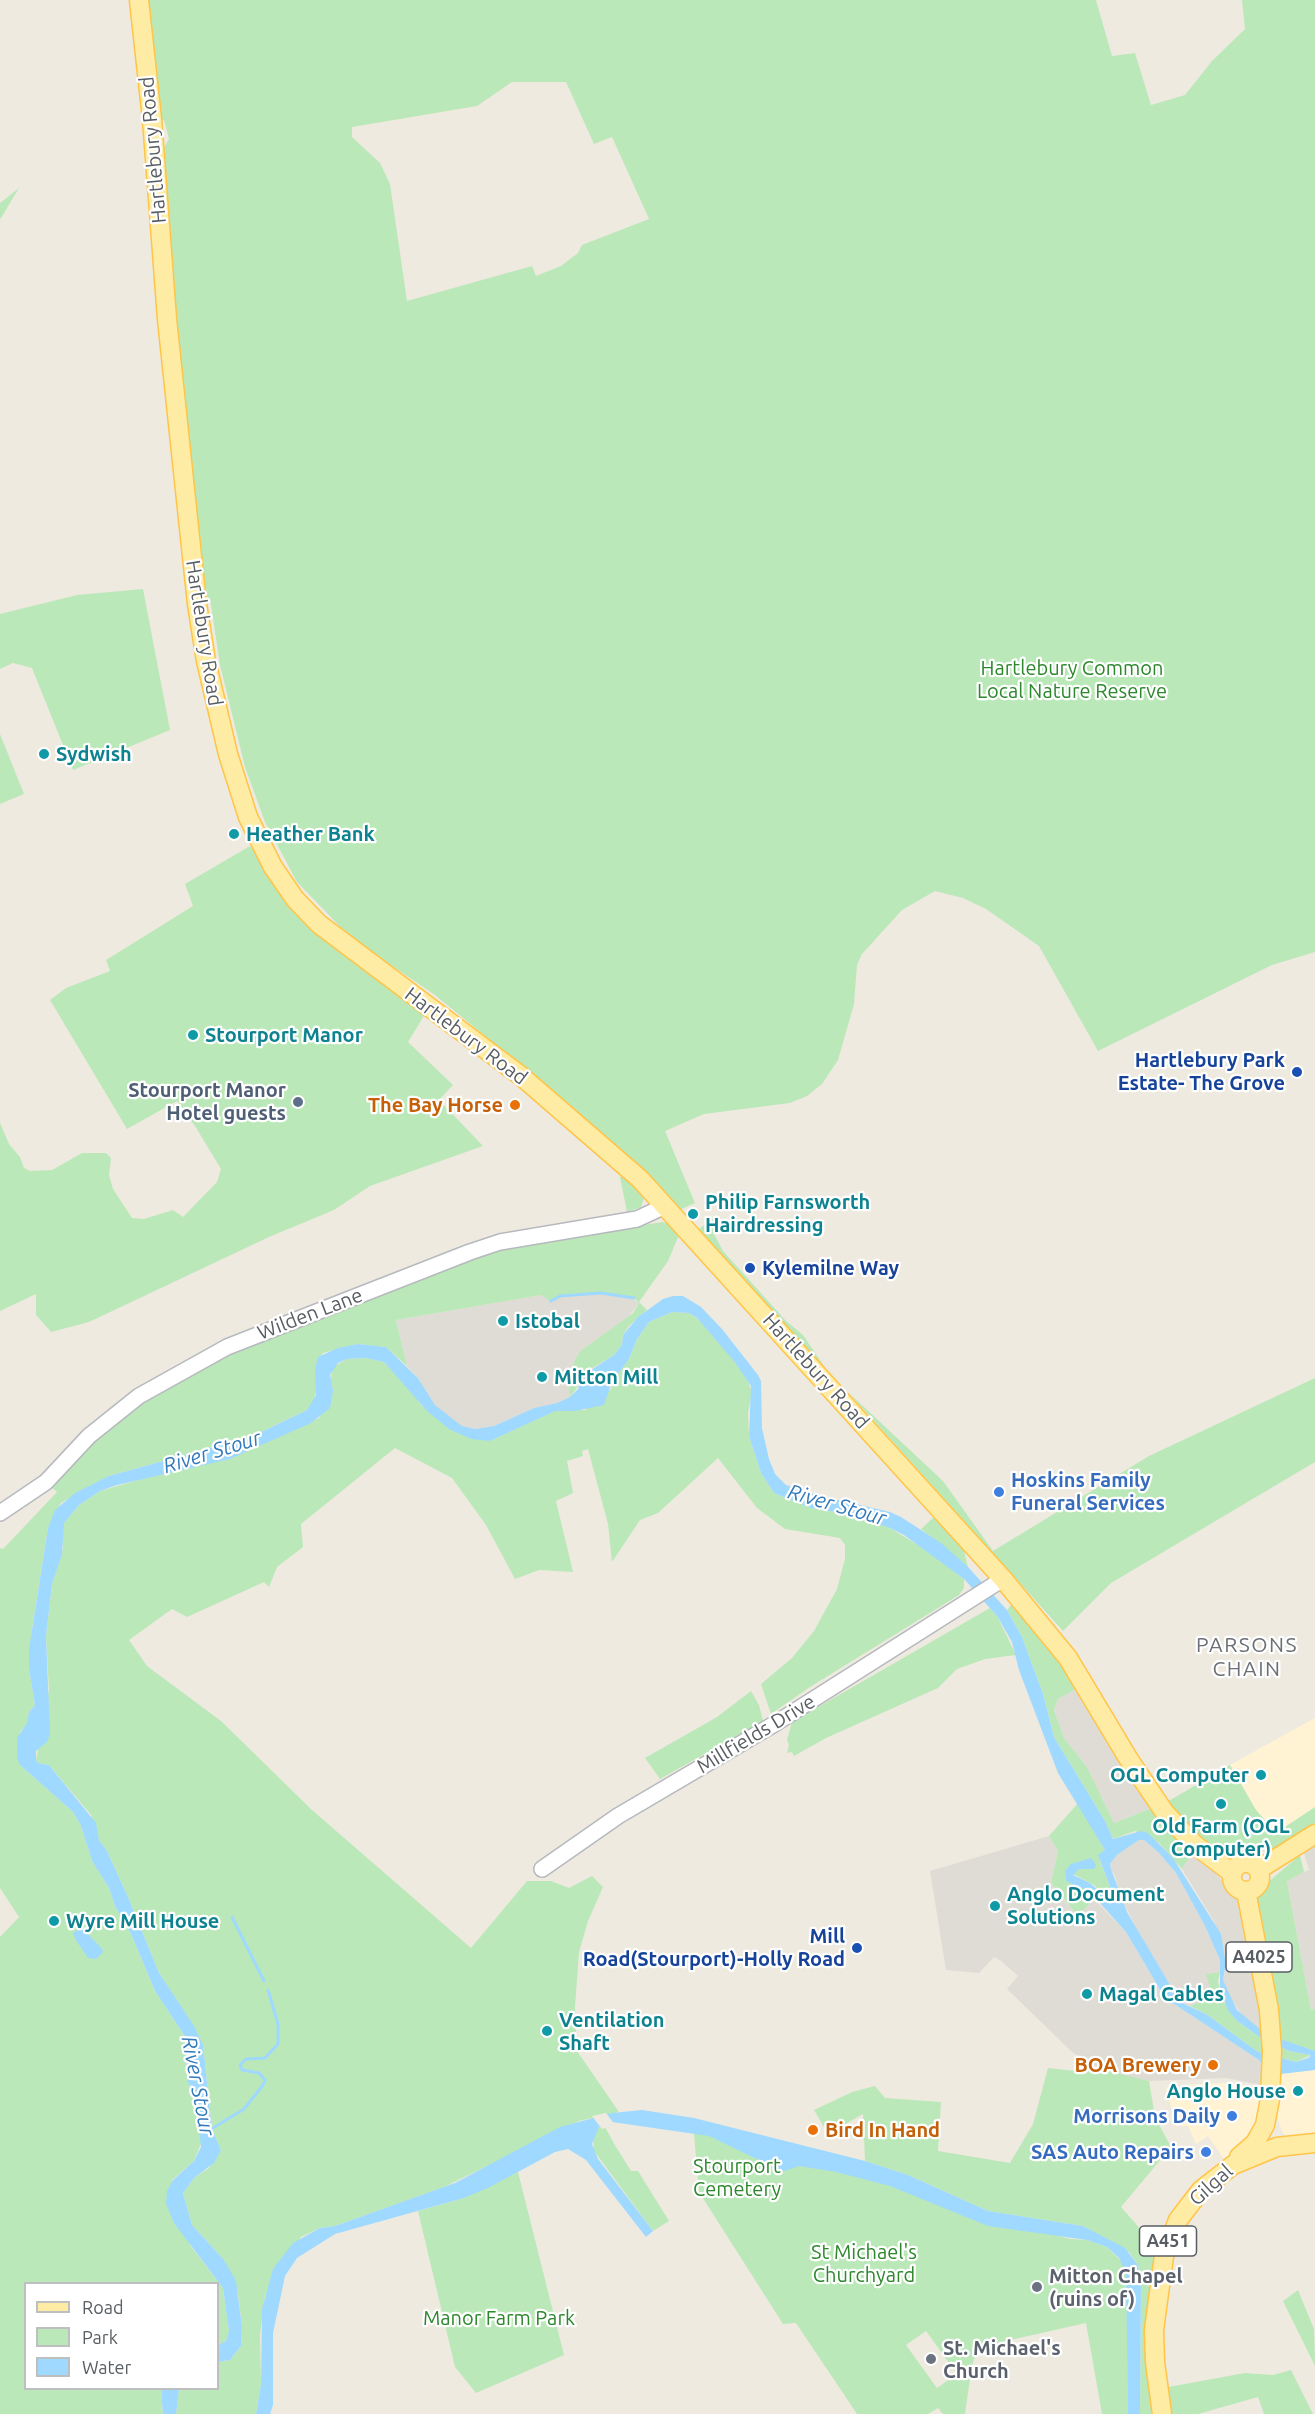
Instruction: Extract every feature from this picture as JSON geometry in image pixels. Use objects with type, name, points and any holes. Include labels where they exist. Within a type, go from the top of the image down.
[{"type":"main road","name":"Hartlebury Road","points":[[139,0],[167,319],[197,604],[219,723],[242,799],[259,841],[295,899],[319,924],[521,1076],[640,1179],[1068,1658],[1128,1758],[1165,1813],[1195,1845],[1232,1873]]},
{"type":"main road","points":[[1258,1870],[1315,1834]]},
{"type":"main road","points":[[1232,1873],[1235,1866],[1246,1862],[1258,1870]]},
{"type":"main road","points":[[1246,1891],[1258,1884],[1258,1870]]},
{"type":"main road","name":"A4025","points":[[1232,1873],[1236,1887],[1246,1891],[1270,2024],[1270,2099],[1276,2133],[1286,2141],[1308,2143]]},
{"type":"main road","points":[[1221,2172],[1259,2138],[1265,2125],[1270,2099]]},
{"type":"main road","name":"Gilgal","points":[[1162,2414],[1154,2347],[1164,2256],[1172,2233],[1186,2208],[1221,2172],[1260,2153],[1308,2143]]},
{"type":"street","name":"Wilden Lane","points":[[0,1512],[46,1482],[89,1436],[139,1396],[227,1347],[500,1242],[637,1219],[665,1206]]},
{"type":"street","name":"Millfields Drive","points":[[542,1869],[618,1816],[776,1723],[999,1582]]},
{"type":"shaded area","points":[[601,1293],[625,1294],[639,1303],[628,1317],[579,1352],[567,1377],[570,1397],[557,1403],[534,1408],[494,1426],[475,1429],[462,1426],[435,1405],[418,1378],[407,1366],[396,1320],[541,1295],[571,1296]]},
{"type":"shaded area","points":[[1078,1688],[1117,1756],[1152,1808],[1114,1823],[1087,1767],[1064,1738],[1054,1710],[1058,1699]]},
{"type":"shaded area","points":[[1315,1718],[1315,1807],[1276,1833],[1256,1810],[1230,1765]]},
{"type":"shaded area","points":[[1049,1836],[1058,1851],[1051,1883],[1065,1901],[1078,1916],[1094,1899],[1126,1932],[1165,1998],[1259,2060],[1263,2067],[1261,2085],[1226,2078],[1149,2081],[1114,2074],[1083,2060],[1071,2051],[1007,1989],[1018,1976],[1001,1961],[994,1957],[979,1973],[946,1970],[930,1871]]},
{"type":"shaded area","points":[[1139,1840],[1144,1840],[1158,1852],[1176,1873],[1205,1926],[1220,1960],[1220,1972],[1207,1974],[1213,1996],[1190,2006],[1180,2002],[1146,1946],[1121,1898],[1111,1869],[1110,1864],[1117,1855]]},
{"type":"shaded area","points":[[1315,1846],[1315,2009],[1311,2010],[1287,1880],[1309,1870],[1304,1853]]},
{"type":"shaded area","points":[[1193,1852],[1213,1870],[1241,1903],[1266,2034],[1245,2019],[1225,1990],[1224,1950],[1214,1921],[1182,1869]]},
{"type":"shaded area","points":[[1315,2070],[1315,2136],[1289,2137],[1283,2133],[1278,2120],[1277,2073]]},
{"type":"shaded area","points":[[1223,2083],[1249,2086],[1262,2094],[1263,2119],[1227,2163],[1208,2136],[1196,2144],[1188,2126],[1176,2126],[1166,2087],[1179,2090],[1184,2085]]},
{"type":"green space","name":"Hartlebury Common Local Nature Reserve","points":[[143,0],[1096,0],[1112,56],[1135,53],[1151,105],[1185,95],[1212,61],[1245,29],[1242,0],[1315,0],[1315,952],[1272,965],[1098,1051],[1039,946],[986,909],[963,898],[935,891],[902,910],[862,954],[857,965],[854,1004],[838,1060],[822,1084],[807,1096],[790,1103],[704,1114],[665,1131],[695,1203],[677,1211],[528,1071],[435,995],[351,938],[297,882],[265,822],[245,767],[220,665],[210,598],[205,599],[182,405],[163,149],[169,139],[164,120],[158,118]],"holes":[[[512,82],[566,82],[594,144],[612,137],[649,219],[582,245],[578,253],[561,266],[536,276],[532,266],[407,301],[390,184],[380,163],[352,137],[352,127],[477,106]]]},
{"type":"green space","points":[[19,188],[1,218],[0,219],[0,203]]},
{"type":"green space","points":[[143,589],[170,730],[73,770],[32,668],[13,663],[0,669],[0,614],[77,595]]},
{"type":"green space","points":[[0,734],[24,794],[0,804]]},
{"type":"green space","points":[[250,846],[298,913],[340,951],[427,1011],[408,1042],[453,1085],[439,1100],[483,1146],[370,1186],[334,1210],[269,1237],[89,1322],[51,1332],[36,1315],[36,1294],[0,1311],[0,1123],[9,1144],[20,1157],[24,1168],[30,1171],[52,1170],[82,1153],[106,1153],[111,1158],[109,1175],[113,1189],[132,1218],[144,1219],[173,1210],[183,1217],[217,1182],[221,1169],[177,1101],[127,1129],[50,1000],[66,988],[110,971],[106,960],[193,906],[185,884]]},
{"type":"green space","points":[[623,1176],[644,1198],[641,1207],[627,1212],[620,1177]]},
{"type":"green space","points":[[716,1217],[714,1234],[723,1251],[786,1321],[803,1335],[830,1375],[697,1230]]},
{"type":"green space","points":[[663,1222],[674,1227],[679,1235],[668,1261],[639,1302],[647,1310],[629,1326],[623,1335],[622,1345],[614,1355],[591,1369],[570,1397],[567,1377],[579,1352],[633,1313],[639,1303],[634,1298],[601,1293],[560,1296],[551,1301],[541,1295],[396,1320],[407,1366],[386,1347],[358,1344],[323,1353],[315,1369],[317,1388],[313,1403],[307,1410],[253,1436],[109,1476],[61,1503],[48,1528],[32,1629],[29,1669],[35,1705],[29,1712],[28,1723],[20,1732],[20,1765],[73,1812],[81,1826],[92,1861],[109,1888],[115,1906],[131,1934],[155,1991],[186,2038],[186,2071],[191,2091],[196,2099],[202,2141],[194,2161],[172,2180],[190,2245],[218,2282],[24,2282],[24,2390],[161,2390],[163,2414],[0,2414],[0,1937],[19,1917],[0,1888],[0,1548],[3,1549],[57,1492],[46,1482],[168,1378],[470,1252]]},
{"type":"green space","points":[[672,1312],[689,1313],[705,1324],[746,1376],[752,1392],[748,1413],[749,1436],[761,1473],[774,1493],[811,1508],[848,1514],[890,1528],[931,1553],[964,1579],[964,1588],[959,1595],[810,1687],[771,1714],[761,1684],[792,1658],[814,1631],[837,1589],[845,1559],[845,1545],[840,1538],[785,1529],[757,1508],[718,1458],[658,1513],[640,1520],[612,1562],[608,1524],[588,1449],[582,1451],[583,1456],[567,1461],[573,1493],[556,1501],[573,1572],[539,1570],[515,1579],[486,1525],[452,1478],[395,1448],[301,1524],[303,1547],[277,1567],[269,1587],[264,1582],[187,1617],[172,1609],[129,1640],[147,1666],[221,1721],[312,1810],[471,1948],[527,1881],[551,1881],[569,1888],[592,1876],[603,1887],[588,1921],[579,1952],[575,2007],[577,2051],[619,2112],[579,2121],[442,2188],[335,2226],[320,2228],[301,2237],[265,2296],[260,2335],[261,2385],[256,2414],[176,2414],[179,2390],[219,2390],[219,2362],[230,2360],[241,2346],[242,2327],[238,2293],[224,2260],[192,2225],[183,2193],[194,2178],[209,2168],[221,2150],[212,2129],[203,2045],[159,1973],[128,1897],[106,1849],[99,1841],[91,1815],[49,1765],[38,1763],[36,1760],[49,1690],[46,1636],[52,1584],[63,1548],[61,1533],[64,1523],[79,1505],[100,1491],[169,1471],[230,1459],[319,1418],[333,1390],[330,1382],[333,1367],[347,1359],[366,1358],[384,1362],[412,1391],[421,1405],[490,1441],[556,1410],[585,1410],[611,1389],[612,1382],[629,1359],[637,1339],[649,1322]]},
{"type":"green space","points":[[1315,1378],[1315,1462],[1111,1583],[1063,1631],[848,1392],[943,1481],[993,1551],[1149,1456]]},
{"type":"green space","points":[[934,1517],[963,1547],[968,1567],[921,1529]]},
{"type":"green space","points":[[1011,1605],[1050,1648],[1078,1688],[1058,1699],[1054,1710],[1064,1738],[1087,1767],[1114,1823],[1152,1808],[1193,1852],[1182,1869],[1158,1842],[1135,1831],[1113,1839],[1105,1821],[1054,1737],[1043,1694],[1022,1637],[1007,1610]]},
{"type":"green space","points":[[990,1608],[997,1616],[1016,1655],[985,1659],[957,1669],[938,1688],[826,1738],[794,1756],[792,1752],[787,1753],[789,1745],[787,1740],[792,1722]]},
{"type":"green space","points":[[751,1691],[759,1705],[763,1721],[660,1779],[645,1758],[717,1717]]},
{"type":"green space","points":[[1230,1765],[1256,1810],[1276,1833],[1315,1807],[1315,1824],[1274,1848],[1238,1858],[1225,1856],[1201,1841],[1167,1802]]},
{"type":"green space","points":[[1078,1803],[1105,1850],[1100,1861],[1115,1900],[1113,1904],[1094,1885],[1073,1874],[1079,1869],[1094,1869],[1071,1864],[1073,1884],[1082,1886],[1094,1899],[1078,1916],[1051,1883],[1058,1851],[1049,1836]]},
{"type":"green space","points":[[1300,1855],[1304,1872],[1287,1881],[1311,2010],[1315,2009],[1315,2051],[1278,2039],[1258,1908],[1258,1897],[1267,1883]]},
{"type":"green space","points":[[1220,1972],[1218,1981],[1223,2001],[1237,2021],[1258,2036],[1289,2051],[1311,2055],[1296,2062],[1258,2052],[1206,2014],[1190,2006],[1213,1996],[1206,1974]]},
{"type":"green space","points":[[1048,2068],[1075,2071],[1097,2068],[1149,2081],[1155,2117],[1171,2147],[1121,2207],[1158,2249],[1157,2414],[1140,2414],[1141,2282],[1138,2265],[1129,2252],[1083,2226],[988,2211],[908,2175],[865,2161],[863,2114],[828,2134],[814,2110],[852,2092],[875,2086],[885,2098],[941,2102],[938,2151],[1010,2163],[1033,2124]]},
{"type":"green space","points":[[608,2122],[605,2127],[616,2147],[631,2171],[638,2171],[669,2221],[653,2231],[594,2151],[593,2136],[599,2127]]},
{"type":"green space","name":"St Michael's Churchyard","points":[[716,2132],[824,2160],[976,2215],[1071,2239],[1087,2240],[1107,2247],[1124,2264],[1127,2280],[1128,2414],[1102,2414],[1086,2323],[979,2347],[972,2365],[965,2414],[943,2414],[938,2408],[928,2414],[857,2414],[796,2323],[783,2324],[699,2192],[694,2134]],"holes":[[[926,2331],[957,2374],[937,2388],[906,2345]]]},
{"type":"green space","name":"Manor Farm Park","points":[[518,2172],[564,2355],[476,2393],[455,2367],[418,2211],[464,2198]]},
{"type":"green space","points":[[219,2283],[223,2288],[229,2331],[226,2341],[219,2344]]},
{"type":"green space","points":[[1298,2290],[1314,2329],[1315,2366],[1283,2301]]},
{"type":"green space","points":[[1291,2370],[1313,2414],[1264,2414],[1258,2397],[1198,2414],[1167,2414],[1163,2388],[1245,2373],[1273,2375]]},
{"type":"water","name":"River Stour","points":[[673,1296],[683,1296],[701,1307],[722,1329],[761,1381],[762,1428],[769,1459],[775,1474],[786,1485],[821,1496],[890,1512],[901,1517],[941,1543],[968,1567],[1007,1610],[1022,1637],[1043,1694],[1054,1737],[1105,1821],[1113,1839],[1141,1831],[1148,1833],[1173,1858],[1221,1934],[1226,1964],[1223,1980],[1237,2010],[1266,2034],[1315,2051],[1315,2070],[1281,2074],[1266,2069],[1259,2060],[1165,1998],[1126,1932],[1090,1892],[1066,1881],[1065,1871],[1071,1864],[1091,1858],[1096,1865],[1094,1869],[1079,1869],[1073,1875],[1090,1883],[1113,1903],[1115,1900],[1098,1855],[1105,1850],[1058,1773],[1019,1670],[1012,1642],[997,1616],[964,1579],[904,1535],[848,1514],[811,1508],[774,1493],[761,1473],[749,1436],[751,1386],[734,1361],[697,1318],[689,1313],[672,1312],[649,1322],[637,1339],[629,1359],[612,1382],[604,1405],[575,1411],[555,1411],[490,1441],[471,1439],[449,1429],[427,1411],[384,1362],[366,1358],[347,1359],[338,1363],[330,1375],[333,1391],[330,1408],[311,1423],[230,1459],[117,1485],[100,1491],[79,1505],[64,1523],[62,1554],[52,1584],[46,1636],[50,1734],[47,1742],[36,1751],[36,1760],[38,1763],[49,1765],[96,1823],[99,1841],[106,1849],[128,1897],[159,1973],[194,2026],[203,2045],[212,2129],[221,2150],[214,2163],[194,2178],[183,2193],[192,2225],[224,2260],[236,2281],[242,2327],[241,2346],[230,2360],[219,2362],[219,2344],[226,2341],[229,2331],[223,2288],[174,2223],[166,2204],[167,2191],[173,2180],[194,2161],[201,2147],[196,2099],[187,2080],[186,2038],[155,1991],[131,1934],[115,1906],[109,1888],[92,1861],[81,1826],[73,1812],[20,1765],[17,1758],[17,1738],[27,1723],[29,1712],[35,1705],[29,1669],[29,1649],[48,1528],[55,1510],[75,1493],[109,1476],[253,1436],[307,1410],[316,1395],[315,1369],[318,1357],[338,1348],[358,1344],[386,1347],[418,1378],[435,1405],[462,1426],[475,1429],[494,1426],[534,1408],[557,1403],[570,1397],[578,1389],[582,1376],[614,1355],[622,1345],[623,1335],[638,1317],[663,1299]],"holes":[[[1139,1840],[1144,1840],[1176,1873],[1205,1926],[1220,1960],[1220,1991],[1228,2010],[1237,2021],[1258,2036],[1289,2051],[1311,2055],[1308,2058],[1296,2062],[1258,2052],[1206,2014],[1180,2002],[1127,1912],[1110,1864],[1117,1855]]]},
{"type":"water","points":[[81,1927],[102,1949],[103,1952],[96,1959],[88,1958],[76,1940],[73,1933]]},
{"type":"water","points":[[642,2110],[694,2118],[865,2161],[908,2175],[988,2211],[1083,2226],[1125,2248],[1138,2265],[1141,2282],[1140,2414],[1128,2414],[1126,2273],[1119,2258],[1107,2247],[1087,2240],[988,2226],[890,2186],[836,2172],[799,2166],[779,2173],[767,2164],[709,2136],[612,2122],[599,2127],[592,2144],[598,2159],[653,2231],[646,2237],[586,2160],[568,2149],[555,2152],[488,2188],[464,2198],[335,2234],[297,2258],[285,2276],[273,2333],[273,2405],[270,2414],[256,2414],[261,2385],[262,2309],[273,2269],[293,2243],[320,2228],[335,2226],[455,2183],[560,2127],[612,2113]]},
{"type":"water","points":[[161,2390],[179,2390],[176,2414],[163,2414]]},
{"type":"pier","points":[[606,2113],[615,2125],[602,2129],[592,2116]]},
{"type":"waterway","points":[[551,1301],[560,1296],[601,1293],[634,1298]]},
{"type":"waterway","points":[[232,1917],[264,1981]]},
{"type":"waterway","name":"River Stour","points":[[208,2131],[244,2109],[263,2085],[265,2080],[259,2073],[242,2070],[240,2065],[246,2059],[265,2058],[278,2044],[278,2024],[268,1990]]},
{"type":"place","name":"Sydwish","points":[[44,754]]},
{"type":"place","name":"Heather Bank","points":[[234,834]]},
{"type":"place","name":"Stourport Manor","points":[[193,1035]]},
{"type":"place","name":"Hartlebury Park Estate- The Grove","points":[[1297,1072]]},
{"type":"place","name":"Stourport Manor Hotel guests","points":[[298,1102]]},
{"type":"place","name":"The Bay Horse","points":[[515,1105]]},
{"type":"place","name":"Philip Farnsworth Hairdressing","points":[[693,1214]]},
{"type":"place","name":"Kylemilne Way","points":[[750,1268]]},
{"type":"place","name":"Istobal","points":[[503,1321]]},
{"type":"place","name":"Mitton Mill","points":[[542,1377]]},
{"type":"place","name":"Hoskins Family Funeral Services","points":[[999,1492]]},
{"type":"place","name":"OGL Computer","points":[[1261,1775]]},
{"type":"place","name":"Old Farm (OGL Computer)","points":[[1221,1804]]},
{"type":"place","name":"Anglo Document Solutions","points":[[995,1906]]},
{"type":"place","name":"Wyre Mill House","points":[[54,1921]]},
{"type":"place","name":"Mill Road(Stourport)-Holly Road","points":[[857,1948]]},
{"type":"place","name":"Magal Cables","points":[[1087,1994]]},
{"type":"place","name":"Ventilation Shaft","points":[[547,2031]]},
{"type":"place","name":"BOA Brewery","points":[[1213,2065]]},
{"type":"place","name":"Anglo House","points":[[1298,2091]]},
{"type":"place","name":"Morrisons Daily","points":[[1232,2116]]},
{"type":"place","name":"Bird In Hand","points":[[813,2130]]},
{"type":"place","name":"SAS Auto Repairs","points":[[1206,2152]]},
{"type":"place","name":"Mitton Chapel (ruins of)","points":[[1037,2287]]},
{"type":"place","name":"St. Michael's Church","points":[[931,2359]]},
{"type":"district","name":"PARSONS CHAIN","points":[[1247,1657]]},
{"type":"park label","name":"Stourport Cemetery","points":[[737,2178]]}]
